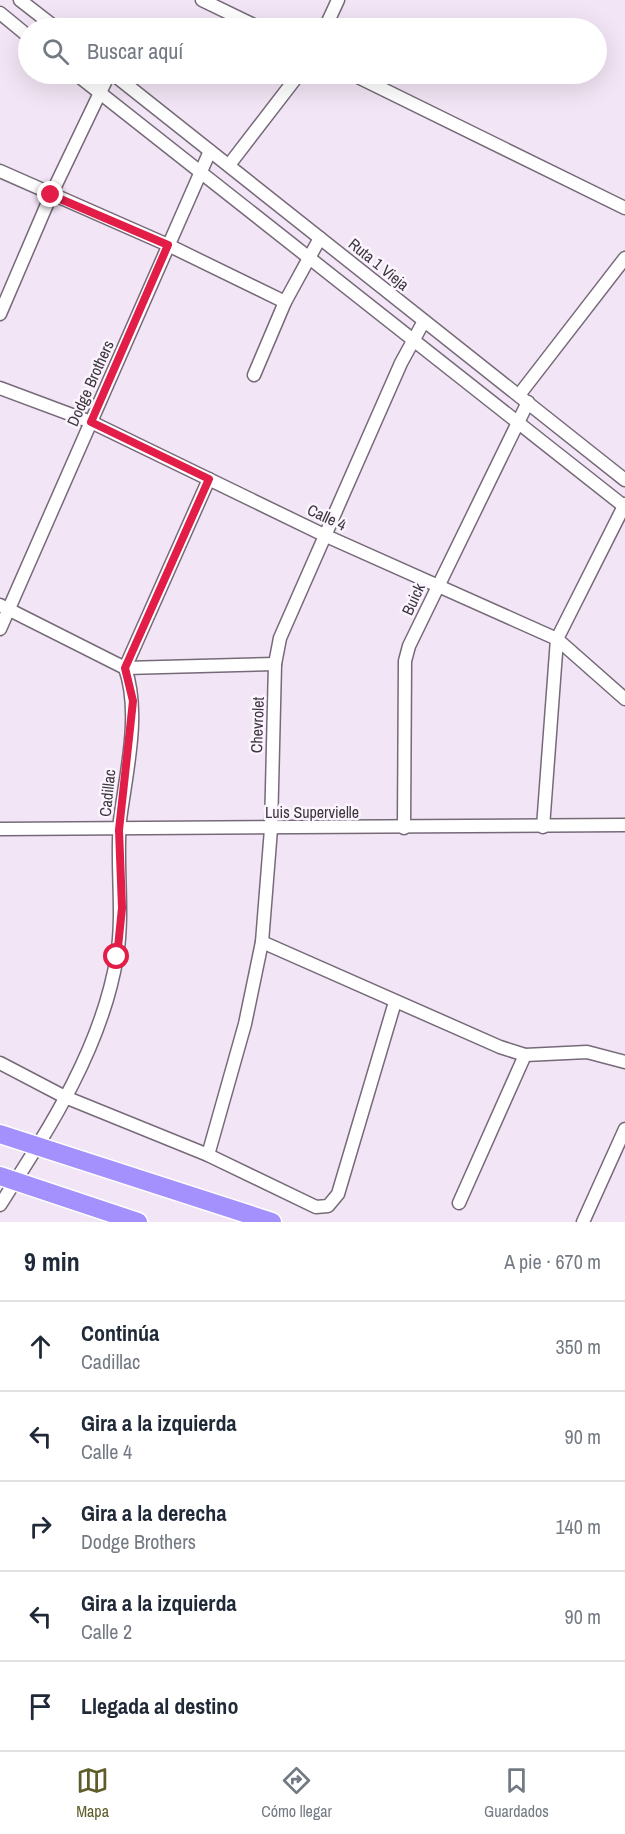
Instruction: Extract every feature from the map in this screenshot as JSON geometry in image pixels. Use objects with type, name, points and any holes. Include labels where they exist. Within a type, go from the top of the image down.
[{"type":"highway","points":[[0,1134],[272,1222]]},
{"type":"highway","points":[[8,1179],[138,1222]]},
{"type":"street","points":[[0,6],[3,0]]},
{"type":"street","points":[[20,0],[43,18]]},
{"type":"street","points":[[202,0],[239,18]]},
{"type":"street","points":[[330,18],[338,0]]},
{"type":"street","points":[[0,13],[18,28]]},
{"type":"street","points":[[89,84],[625,506],[557,639],[543,827]]},
{"type":"street","points":[[0,315],[51,195],[105,84]]},
{"type":"street","name":"Ruta 1 Vieja","points":[[124,84],[625,480]]},
{"type":"street","points":[[229,165],[291,84]]},
{"type":"street","points":[[373,84],[624,205]]},
{"type":"street","name":"Dodge Brothers","points":[[0,629],[4,606],[91,422],[210,151]]},
{"type":"street","points":[[0,171],[168,245],[285,302]]},
{"type":"street","points":[[254,375],[285,302],[320,238]]},
{"type":"street","name":"Buick","points":[[404,828],[405,661],[409,646],[517,421],[524,398],[625,258]]},
{"type":"street","name":"Chevrolet","points":[[208,1155],[245,1024],[262,942],[271,829],[275,664],[280,638],[324,535],[424,321]]},
{"type":"street","name":"Calle 4","points":[[0,388],[91,422],[324,535],[557,639],[625,699]]},
{"type":"street","points":[[125,668],[209,479]]},
{"type":"street","points":[[4,606],[125,668],[275,664]]},
{"type":"street","name":"Cadillac","points":[[8,1179],[37,1147],[65,1097],[86,1054],[105,1005],[117,957],[122,908],[119,830],[133,701],[125,668]]},
{"type":"street","name":"Luis Supervielle","points":[[0,829],[625,825]]},
{"type":"street","points":[[262,942],[395,1002],[525,1056],[587,1052],[625,1062]]},
{"type":"street","points":[[0,1063],[65,1097],[208,1155],[316,1208],[328,1206],[338,1194],[395,1002]]},
{"type":"street","points":[[459,1203],[525,1056]]},
{"type":"street","points":[[583,1222],[625,1129]]},
{"type":"street","points":[[0,1205],[8,1179]]},
{"type":"route","points":[[51,195],[168,245],[91,422],[209,479],[125,668],[133,701],[119,830],[122,908],[117,957]]}]
